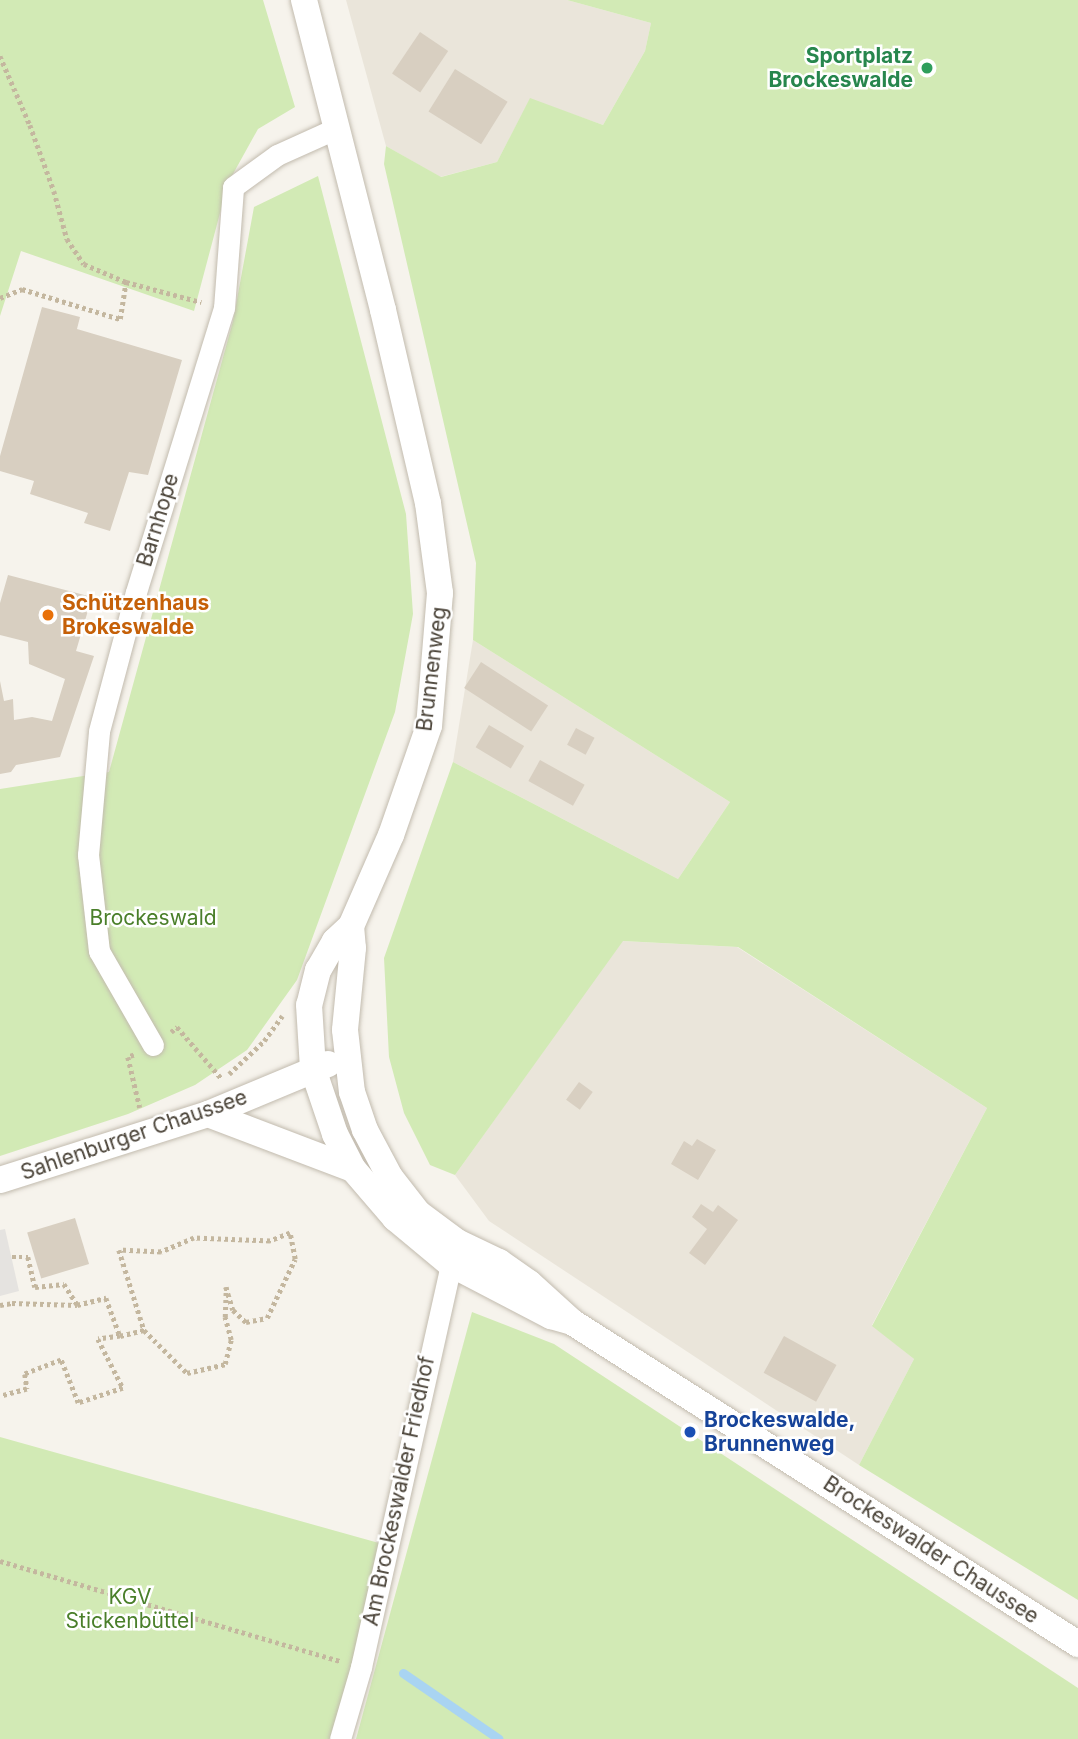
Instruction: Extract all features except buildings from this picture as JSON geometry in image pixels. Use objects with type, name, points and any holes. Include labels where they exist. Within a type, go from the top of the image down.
[{"type":"street","name":"Brunnenweg","points":[[304,0],[428,503],[440,593],[429,726],[391,835],[351,926],[335,942],[318,970],[309,1005],[313,1069],[335,1134],[353,1169],[395,1217],[453,1253]]},
{"type":"street","name":"Barnhope","points":[[153,1045],[99,951],[88,855],[99,731],[136,592],[224,307],[233,187],[277,155],[337,128]]},
{"type":"street","name":"Brockeswalder Chaussee","points":[[351,926],[353,948],[345,1030],[346,1059],[352,1092],[365,1130],[390,1177],[453,1253],[499,1262],[538,1290],[572,1322],[1078,1644]]},
{"type":"street","name":"Sahlenburger Chaussee","points":[[0,1180],[208,1114],[313,1069],[346,1059]]},
{"type":"street","points":[[208,1114],[353,1169]]},
{"type":"street","name":"Am Brockeswalder Friedhof","points":[[340,1739],[361,1667],[453,1253]]},
{"type":"path","points":[[0,56],[38,147],[67,239],[84,264],[126,282],[224,307]]},
{"type":"path","points":[[0,298],[22,289],[120,319],[126,282]]},
{"type":"path","points":[[215,1084],[233,1072],[264,1041],[284,1013]]},
{"type":"path","points":[[290,1233],[295,1259],[267,1318],[246,1322],[233,1310],[226,1287],[225,1317],[231,1340],[225,1364],[187,1373],[144,1330],[119,1250],[161,1252],[194,1238],[270,1241],[290,1233]]},
{"type":"path","points":[[12,1258],[28,1256],[35,1287],[64,1283],[77,1305]]},
{"type":"path","points":[[0,1305],[77,1305],[106,1298],[120,1336]]},
{"type":"path","points":[[0,1396],[27,1389],[25,1374],[61,1360],[78,1404],[123,1388],[99,1339],[144,1330]]},
{"type":"path","points":[[0,1561],[361,1667]]},
{"type":"shaded area","points":[[346,0],[567,0],[651,23],[645,51],[603,125],[530,99],[497,162],[440,177],[386,146]]},
{"type":"shaded area","points":[[473,640],[730,802],[678,879],[453,762]]},
{"type":"shaded area","points":[[622,941],[737,947],[987,1108],[872,1325],[914,1359],[859,1465],[489,1221],[455,1175]]},
{"type":"shaded area","points":[[5,1229],[19,1291],[0,1296],[0,1230]]},
{"type":"green space","points":[[0,0],[263,0],[295,107],[258,129],[228,183],[194,311],[21,251],[0,316]]},
{"type":"green space","points":[[567,0],[1078,0],[1078,1600],[859,1465],[914,1359],[872,1326],[987,1108],[738,947],[623,941],[455,1175],[430,1165],[404,1113],[389,1057],[384,958],[453,762],[678,879],[730,802],[473,640],[476,563],[384,164],[386,146],[441,177],[497,162],[530,98],[603,125],[645,51],[651,23]]},
{"type":"green space","name":"Brockeswald","points":[[318,176],[406,514],[413,614],[395,712],[297,980],[247,1050],[195,1085],[128,1114],[0,1156],[0,789],[109,772],[233,321],[254,207]]},
{"type":"green space","points":[[472,1312],[554,1344],[1078,1688],[1078,1739],[356,1739]]},
{"type":"green space","name":"KGV Stickenbüttel","points":[[0,1437],[386,1545],[332,1739],[0,1739]]},
{"type":"waterway","points":[[403,1673],[499,1739]]},
{"type":"place","name":"Sportplatz Brockeswalde","points":[[927,68]]},
{"type":"place","name":"Schützenhaus Brokeswalde","points":[[48,615]]},
{"type":"place","name":"Brockeswalde, Brunnenweg","points":[[690,1432]]}]
